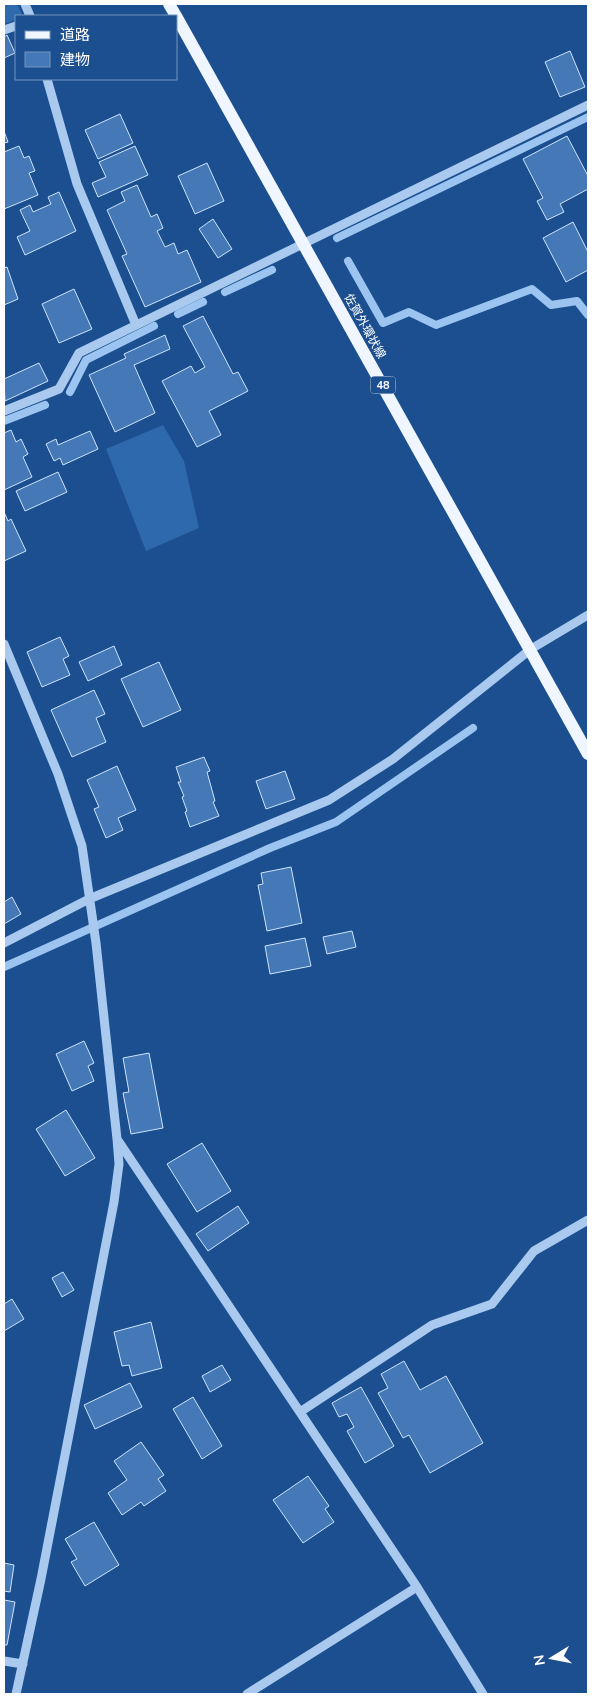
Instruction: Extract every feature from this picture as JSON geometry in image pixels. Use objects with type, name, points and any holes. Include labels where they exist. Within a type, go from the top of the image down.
[{"type":"main road","name":"佐賀外環状線","points":[[169,4],[175,15]]},
{"type":"main road","name":"佐賀外環状線","points":[[178,20],[588,754]]},
{"type":"street","points":[[47,80],[77,184],[136,325]]},
{"type":"street","points":[[4,412],[59,389],[79,353],[588,106]]},
{"type":"street","points":[[4,943],[89,898],[329,800],[393,759],[531,649],[588,615]]},
{"type":"street","points":[[4,644],[58,774],[82,846],[96,943],[119,1164],[114,1202],[41,1579],[16,1694]]},
{"type":"street","points":[[117,1139],[417,1587],[483,1694]]},
{"type":"street","points":[[300,1412],[432,1325],[492,1304],[534,1251],[588,1220]]},
{"type":"street","points":[[247,1694],[417,1587]]},
{"type":"street","points":[[4,1661],[23,1664]]},
{"type":"shaded area","points":[[4,4],[17,4],[22,15],[15,15],[15,20],[4,24]]},
{"type":"shaded area","points":[[163,425],[184,461],[199,528],[146,551],[106,449]]},
{"type":"building","points":[[7,35],[15,53],[4,58],[4,37]]},
{"type":"building","points":[[570,51],[585,87],[560,97],[545,62]]},
{"type":"building","points":[[120,114],[133,143],[98,159],[85,130]]},
{"type":"building","points":[[4,131],[8,142],[4,143]]},
{"type":"building","points":[[567,136],[588,176],[588,189],[560,204],[564,212],[547,220],[537,201],[543,198],[523,159]]},
{"type":"building","points":[[19,146],[24,158],[29,156],[35,171],[29,173],[38,195],[4,209],[4,152]]},
{"type":"building","points":[[135,146],[148,175],[98,197],[92,183],[106,177],[99,162]]},
{"type":"building","points":[[207,163],[224,201],[195,214],[178,176]]},
{"type":"building","points":[[137,185],[151,217],[157,214],[163,228],[157,231],[165,247],[174,243],[178,254],[187,250],[201,282],[145,307],[122,256],[127,254],[107,210],[125,201],[121,192]]},
{"type":"building","points":[[59,192],[76,231],[25,255],[17,237],[30,231],[20,210],[30,205],[33,212],[51,204],[48,197]]},
{"type":"building","points":[[213,219],[232,249],[218,258],[199,229]]},
{"type":"building","points":[[573,222],[588,252],[588,270],[566,282],[543,238]]},
{"type":"building","points":[[7,267],[18,299],[4,305],[4,268]]},
{"type":"building","points":[[74,289],[92,329],[59,343],[42,304]]},
{"type":"building","points":[[203,316],[233,374],[238,372],[248,391],[209,411],[221,435],[197,447],[162,381],[191,366],[195,373],[205,367],[183,326]]},
{"type":"building","points":[[165,335],[170,349],[134,365],[155,413],[115,432],[89,375],[126,358],[124,354]]},
{"type":"building","points":[[39,363],[48,381],[5,401],[4,379]]},
{"type":"building","points":[[11,430],[16,442],[21,439],[28,454],[23,457],[32,477],[4,490],[4,433]]},
{"type":"building","points":[[90,431],[98,449],[63,465],[60,458],[54,461],[46,444],[56,439],[58,445]]},
{"type":"building","points":[[58,472],[67,492],[25,511],[16,491]]},
{"type":"building","points":[[4,512],[8,521],[11,519],[26,551],[4,561]]},
{"type":"building","points":[[60,637],[69,656],[63,659],[70,675],[42,687],[27,652]]},
{"type":"building","points":[[114,646],[122,665],[88,681],[79,662]]},
{"type":"building","points":[[159,662],[181,710],[143,727],[121,679]]},
{"type":"building","points":[[94,690],[105,714],[96,718],[106,742],[72,757],[51,710]]},
{"type":"building","points":[[204,757],[210,771],[207,772],[215,801],[213,802],[219,816],[190,827],[176,767]]},
{"type":"building","points":[[117,766],[136,810],[118,818],[123,830],[106,838],[94,809],[99,807],[87,780]]},
{"type":"building","points":[[285,771],[295,799],[266,809],[256,781]]},
{"type":"building","points":[[291,867],[302,923],[267,931],[258,885],[263,884],[261,873]]},
{"type":"building","points":[[12,897],[21,914],[4,924],[4,902]]},
{"type":"building","points":[[352,931],[356,947],[327,954],[323,937]]},
{"type":"building","points":[[305,938],[311,966],[270,974],[265,946]]},
{"type":"building","points":[[84,1041],[94,1063],[88,1066],[94,1081],[72,1091],[56,1054]]},
{"type":"building","points":[[149,1053],[163,1128],[131,1134],[123,1093],[129,1092],[123,1058]]},
{"type":"building","points":[[66,1110],[95,1158],[65,1176],[36,1129]]},
{"type":"building","points":[[202,1143],[231,1191],[197,1212],[167,1164]]},
{"type":"building","points":[[238,1206],[249,1223],[208,1251],[196,1234]]},
{"type":"building","points":[[63,1272],[74,1290],[62,1297],[52,1278]]},
{"type":"building","points":[[12,1299],[24,1319],[4,1331],[4,1304]]},
{"type":"building","points":[[151,1322],[162,1368],[132,1376],[129,1365],[122,1366],[114,1332]]},
{"type":"building","points":[[404,1361],[420,1390],[446,1376],[483,1443],[430,1473],[409,1435],[403,1438],[378,1393],[388,1388],[381,1374]]},
{"type":"building","points":[[222,1365],[231,1380],[210,1392],[202,1376]]},
{"type":"building","points":[[130,1383],[142,1407],[95,1429],[84,1405]]},
{"type":"building","points":[[361,1387],[394,1446],[365,1463],[347,1431],[354,1427],[347,1414],[339,1417],[332,1403]]},
{"type":"building","points":[[193,1397],[222,1446],[202,1459],[173,1409]]},
{"type":"building","points":[[141,1442],[164,1475],[158,1479],[166,1491],[144,1506],[141,1502],[122,1515],[108,1493],[127,1480],[114,1461]]},
{"type":"building","points":[[308,1476],[329,1506],[325,1509],[334,1522],[303,1543],[273,1500]]},
{"type":"building","points":[[94,1522],[119,1565],[85,1586],[71,1562],[77,1559],[65,1539]]},
{"type":"building","points":[[4,1563],[14,1565],[10,1592],[4,1591]]},
{"type":"building","points":[[4,1600],[15,1602],[7,1645],[4,1645]]},
{"type":"waterway","points":[[337,238],[588,117]]},
{"type":"waterway","points":[[348,261],[383,323],[409,312],[436,325],[532,289],[551,305],[577,301],[588,315]]},
{"type":"waterway","points":[[225,292],[272,270]]},
{"type":"waterway","points":[[178,314],[203,302]]},
{"type":"waterway","points":[[70,392],[86,360],[154,326]]},
{"type":"waterway","points":[[4,421],[45,405]]},
{"type":"waterway","points":[[4,967],[270,848],[336,822],[473,728]]}]
